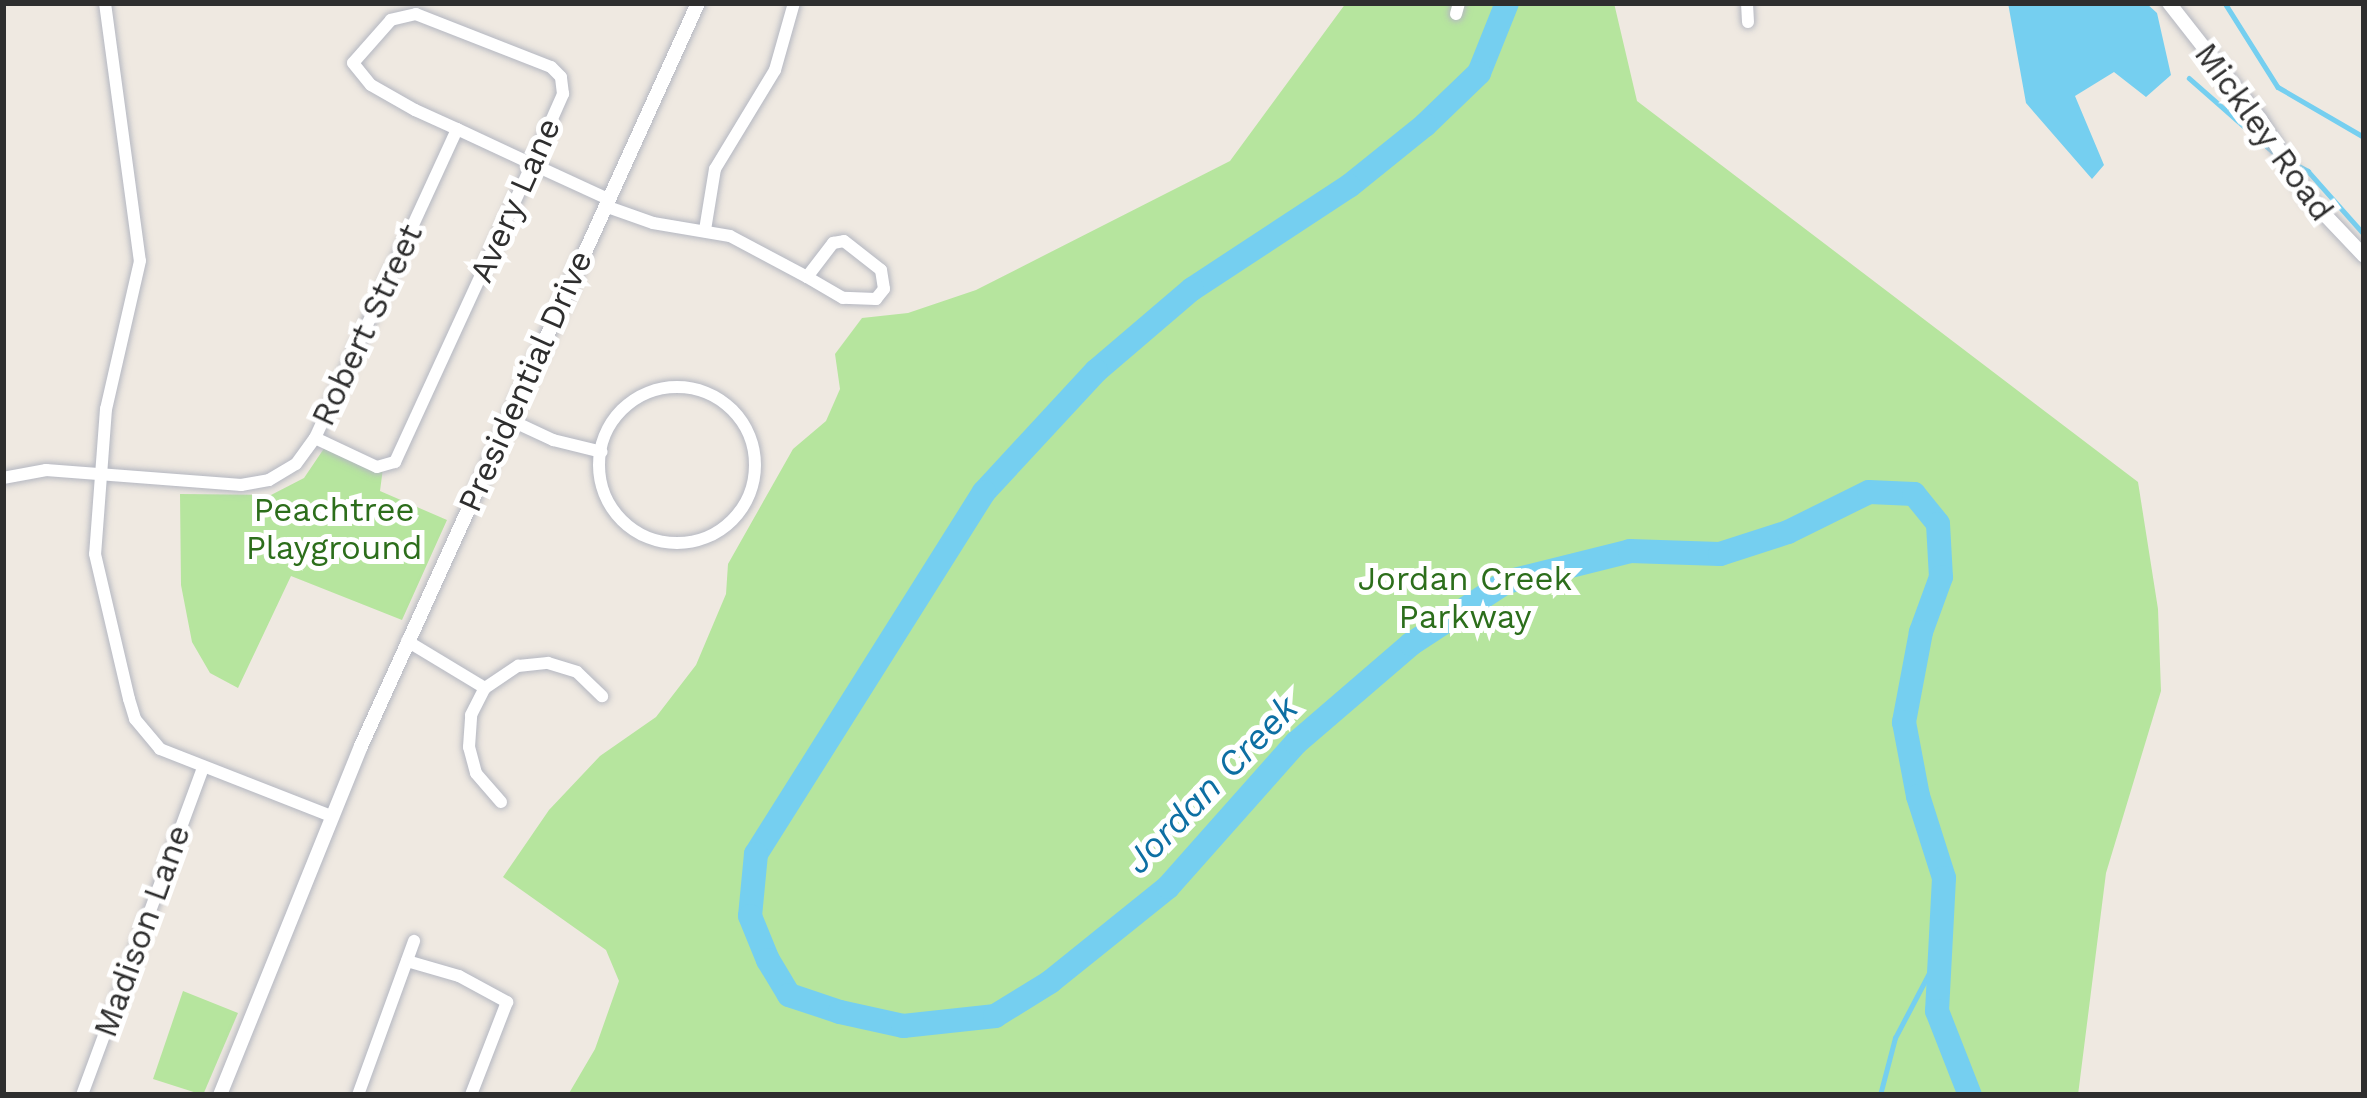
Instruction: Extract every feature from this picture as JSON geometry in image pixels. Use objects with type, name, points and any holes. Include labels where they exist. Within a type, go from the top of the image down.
[{"type":"street","points":[[105,3],[140,261],[110,386],[95,554],[135,719],[160,749],[331,816]]},
{"type":"street","name":"Presidential Drive","points":[[220,1095],[331,816],[407,641],[698,3]]},
{"type":"street","points":[[705,230],[716,170],[775,70],[794,3]]},
{"type":"street","points":[[1747,3],[1748,22]]},
{"type":"street","name":"Mickley Road","points":[[2169,3],[2272,140],[2292,175],[2364,256]]},
{"type":"street","name":"Avery Lane","points":[[315,439],[376,466],[395,462],[562,94],[560,77],[551,67],[407,13],[391,20],[353,63],[382,94],[457,129]]},
{"type":"street","points":[[457,129],[653,223],[746,242],[807,277],[856,302],[876,299],[885,285],[875,262],[844,241],[833,243],[807,277]]},
{"type":"street","name":"Robert Street","points":[[3,478],[46,470],[255,484],[296,464],[315,439],[457,129]]},
{"type":"street","points":[[690,386],[717,396],[739,416],[751,442],[753,471],[743,504],[723,528],[694,542],[665,544],[638,534],[614,513],[602,484],[602,452],[610,424],[629,402],[658,388],[690,386]]},
{"type":"street","points":[[508,419],[553,440],[602,452]]},
{"type":"street","points":[[407,641],[485,688]]},
{"type":"street","points":[[501,802],[476,773],[469,747],[471,715],[485,688],[518,666],[548,663],[577,672],[602,696]]},
{"type":"street","name":"Madison Lane","points":[[82,1095],[203,768]]},
{"type":"street","points":[[358,1095],[414,941]]},
{"type":"street","points":[[407,961],[459,976],[507,1002],[471,1095]]},
{"type":"green space","name":"Jordan Creek Parkway","points":[[1346,3],[1614,3],[1637,101],[2138,482],[2158,609],[2161,691],[2106,873],[2078,1095],[568,1095],[595,1049],[619,981],[606,950],[503,877],[549,810],[600,756],[656,717],[696,665],[726,594],[728,564],[793,449],[826,421],[840,389],[835,354],[862,318],[908,313],[976,290],[1230,161]]},
{"type":"green space","name":"Peachtree Playground","points":[[327,444],[383,468],[380,491],[447,520],[402,620],[291,576],[238,688],[210,673],[192,642],[181,585],[180,494],[271,495],[304,478]]},
{"type":"green space","points":[[183,991],[238,1013],[203,1095],[153,1079]]},
{"type":"water","points":[[2008,3],[2146,3],[2157,13],[2171,75],[2146,97],[2114,72],[2075,96],[2104,165],[2092,179],[2026,103]]},
{"type":"waterway","name":"Jordan Creek","points":[[1507,3],[1479,73],[1425,125],[1349,186],[1192,289],[1096,371],[984,492],[756,854],[750,916],[768,960],[789,995],[840,1012],[903,1026],[995,1016],[1050,982],[1168,887],[1296,743],[1411,644],[1506,582],[1630,551],[1720,554],[1788,532],[1869,492],[1914,494],[1938,524],[1941,577],[1921,632],[1904,722],[1918,796],[1944,878],[1937,1011],[1970,1095]]},
{"type":"waterway","points":[[2225,3],[2278,87],[2364,137]]},
{"type":"waterway","points":[[2189,78],[2279,157]]},
{"type":"waterway","points":[[2295,164],[2308,171],[2364,234]]},
{"type":"waterway","name":"Jordan Creek","points":[[1880,1095],[1895,1038],[1937,958]]}]
